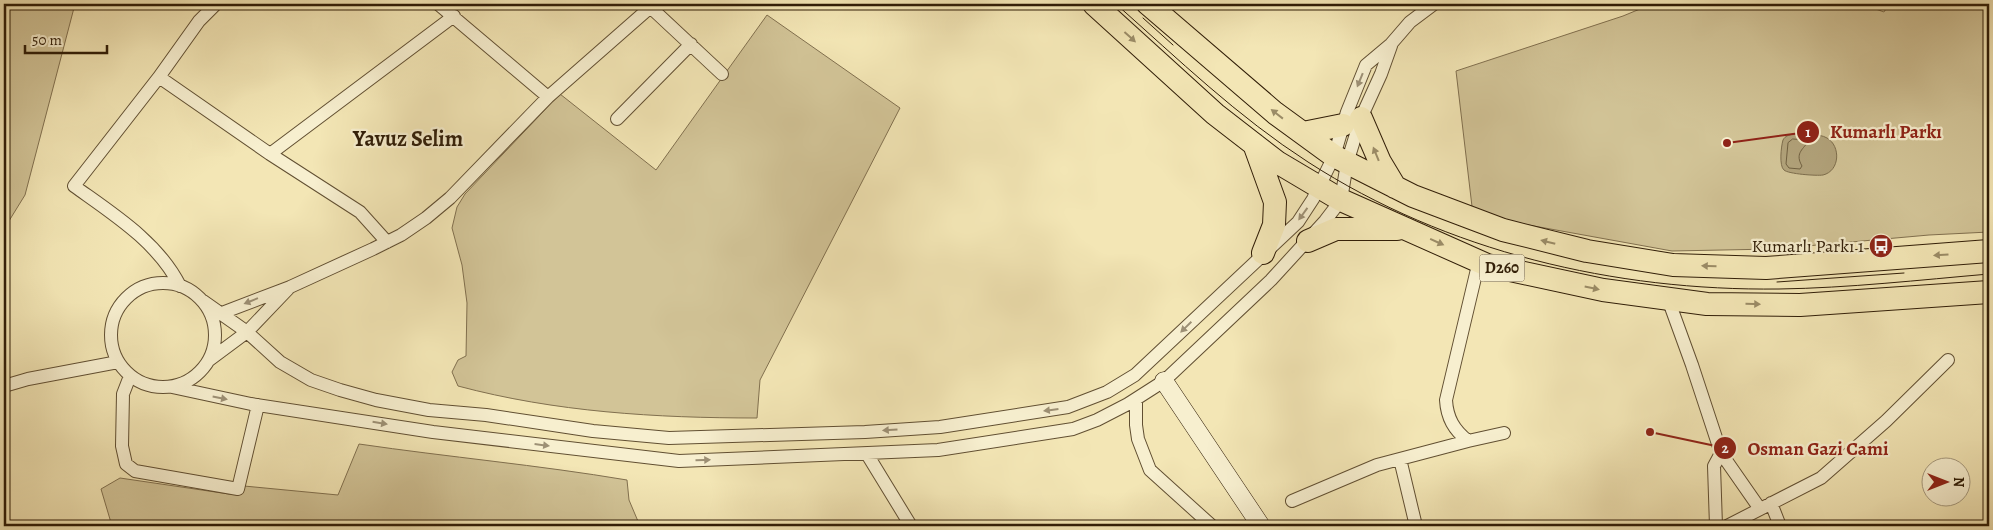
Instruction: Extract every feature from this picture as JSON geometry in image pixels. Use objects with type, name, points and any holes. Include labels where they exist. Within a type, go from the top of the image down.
[{"type":"highway","name":"D260","points":[[1094,4],[1215,114],[1277,162],[1341,200],[1487,265],[1603,290],[1708,304],[1800,305],[1989,292]]},
{"type":"highway","name":"D260","points":[[1148,4],[1275,113],[1340,159],[1395,188],[1504,230],[1586,251],[1673,265],[1766,268],[1989,251]]},
{"type":"highway","points":[[1303,133],[1352,121],[1395,188]]},
{"type":"highway","points":[[1254,144],[1275,202],[1274,225],[1263,253]]},
{"type":"highway","points":[[1308,241],[1336,229],[1407,229]]},
{"type":"street","points":[[180,286],[171,268],[128,225],[74,186],[159,77],[199,21],[216,4]]},
{"type":"street","points":[[438,4],[548,97]]},
{"type":"street","points":[[1391,44],[1381,74],[1352,121],[1340,159],[1298,222],[1134,375],[1107,392],[1079,404],[1058,409],[940,427],[865,432],[669,438],[593,431],[486,415],[439,411],[376,400],[328,386],[296,372],[280,362],[247,332],[216,315],[189,290],[171,283],[153,284],[136,290],[122,302],[113,318],[110,336],[114,354],[130,376],[137,381],[154,387],[172,387],[258,405],[433,432],[679,461],[867,454],[971,446],[1060,432],[1096,420],[1136,399],[1164,381],[1308,241],[1341,200],[1340,159],[1366,65],[1391,44],[1410,22],[1434,4]]},
{"type":"street","points":[[216,315],[290,287],[387,242],[426,218],[450,198],[548,97],[651,5],[722,74]]},
{"type":"street","points":[[270,154],[454,16]]},
{"type":"street","points":[[617,119],[691,44]]},
{"type":"street","points":[[159,77],[270,154],[360,212],[387,242]]},
{"type":"street","points":[[1468,441],[1452,424],[1446,408],[1446,400],[1480,262]]},
{"type":"street","points":[[172,387],[181,385],[197,375],[208,361],[247,332],[290,287]]},
{"type":"street","points":[[1668,299],[1692,364],[1721,453],[1766,506],[1780,526]]},
{"type":"street","points":[[208,361],[215,344],[216,315]]},
{"type":"street","points":[[1152,360],[1261,526]]},
{"type":"street","points":[[1727,526],[1821,478],[1886,422],[1948,360]]},
{"type":"street","points":[[4,386],[28,379],[118,362]]},
{"type":"street","points":[[130,376],[123,394],[122,446],[126,464],[135,471],[238,489],[258,405]]},
{"type":"street","points":[[1136,399],[1135,412],[1138,439],[1150,470],[1212,526]]},
{"type":"street","points":[[1292,501],[1376,465],[1504,433]]},
{"type":"street","points":[[1716,526],[1714,466],[1721,453]]},
{"type":"street","points":[[867,454],[911,526]]},
{"type":"street","points":[[1400,459],[1416,526]]},
{"type":"shaded area","points":[[4,4],[75,4],[25,195],[4,229]]},
{"type":"shaded area","points":[[1652,4],[1862,4],[1884,12],[1889,4],[1989,4],[1989,232],[1929,235],[1773,249],[1672,251],[1473,215],[1456,71],[1623,16]]},
{"type":"shaded area","points":[[767,15],[900,108],[760,380],[757,418],[681,417],[606,412],[531,402],[458,386],[452,372],[458,360],[466,356],[467,303],[462,265],[452,228],[457,207],[465,194],[560,94],[656,170]]},
{"type":"shaded area","points":[[359,444],[627,480],[629,500],[640,526],[112,526],[101,489],[120,478],[229,494],[240,494],[244,486],[338,495]]},
{"type":"water","points":[[1793,134],[1820,135],[1832,142],[1837,158],[1833,169],[1823,175],[1797,174],[1784,170],[1781,161],[1783,140]]},
{"type":"tram line","points":[[1116,4],[1233,107],[1282,145],[1361,193],[1417,220],[1475,242],[1534,260],[1595,273],[1656,283],[1717,288],[1779,289],[1832,287],[1989,274]]},
{"type":"tram line","points":[[1143,18],[1173,45]]},
{"type":"tram line","points":[[1777,282],[1904,273]]},
{"type":"place","name":"Kumarlı Parkı","points":[[1727,143]]},
{"type":"place","name":"Kumarlı Parkı 1","points":[[1881,246]]},
{"type":"place","name":"Osman Gazi Cami","points":[[1650,432]]},
{"type":"district","name":"Yavuz Selim","points":[[408,139]]}]
